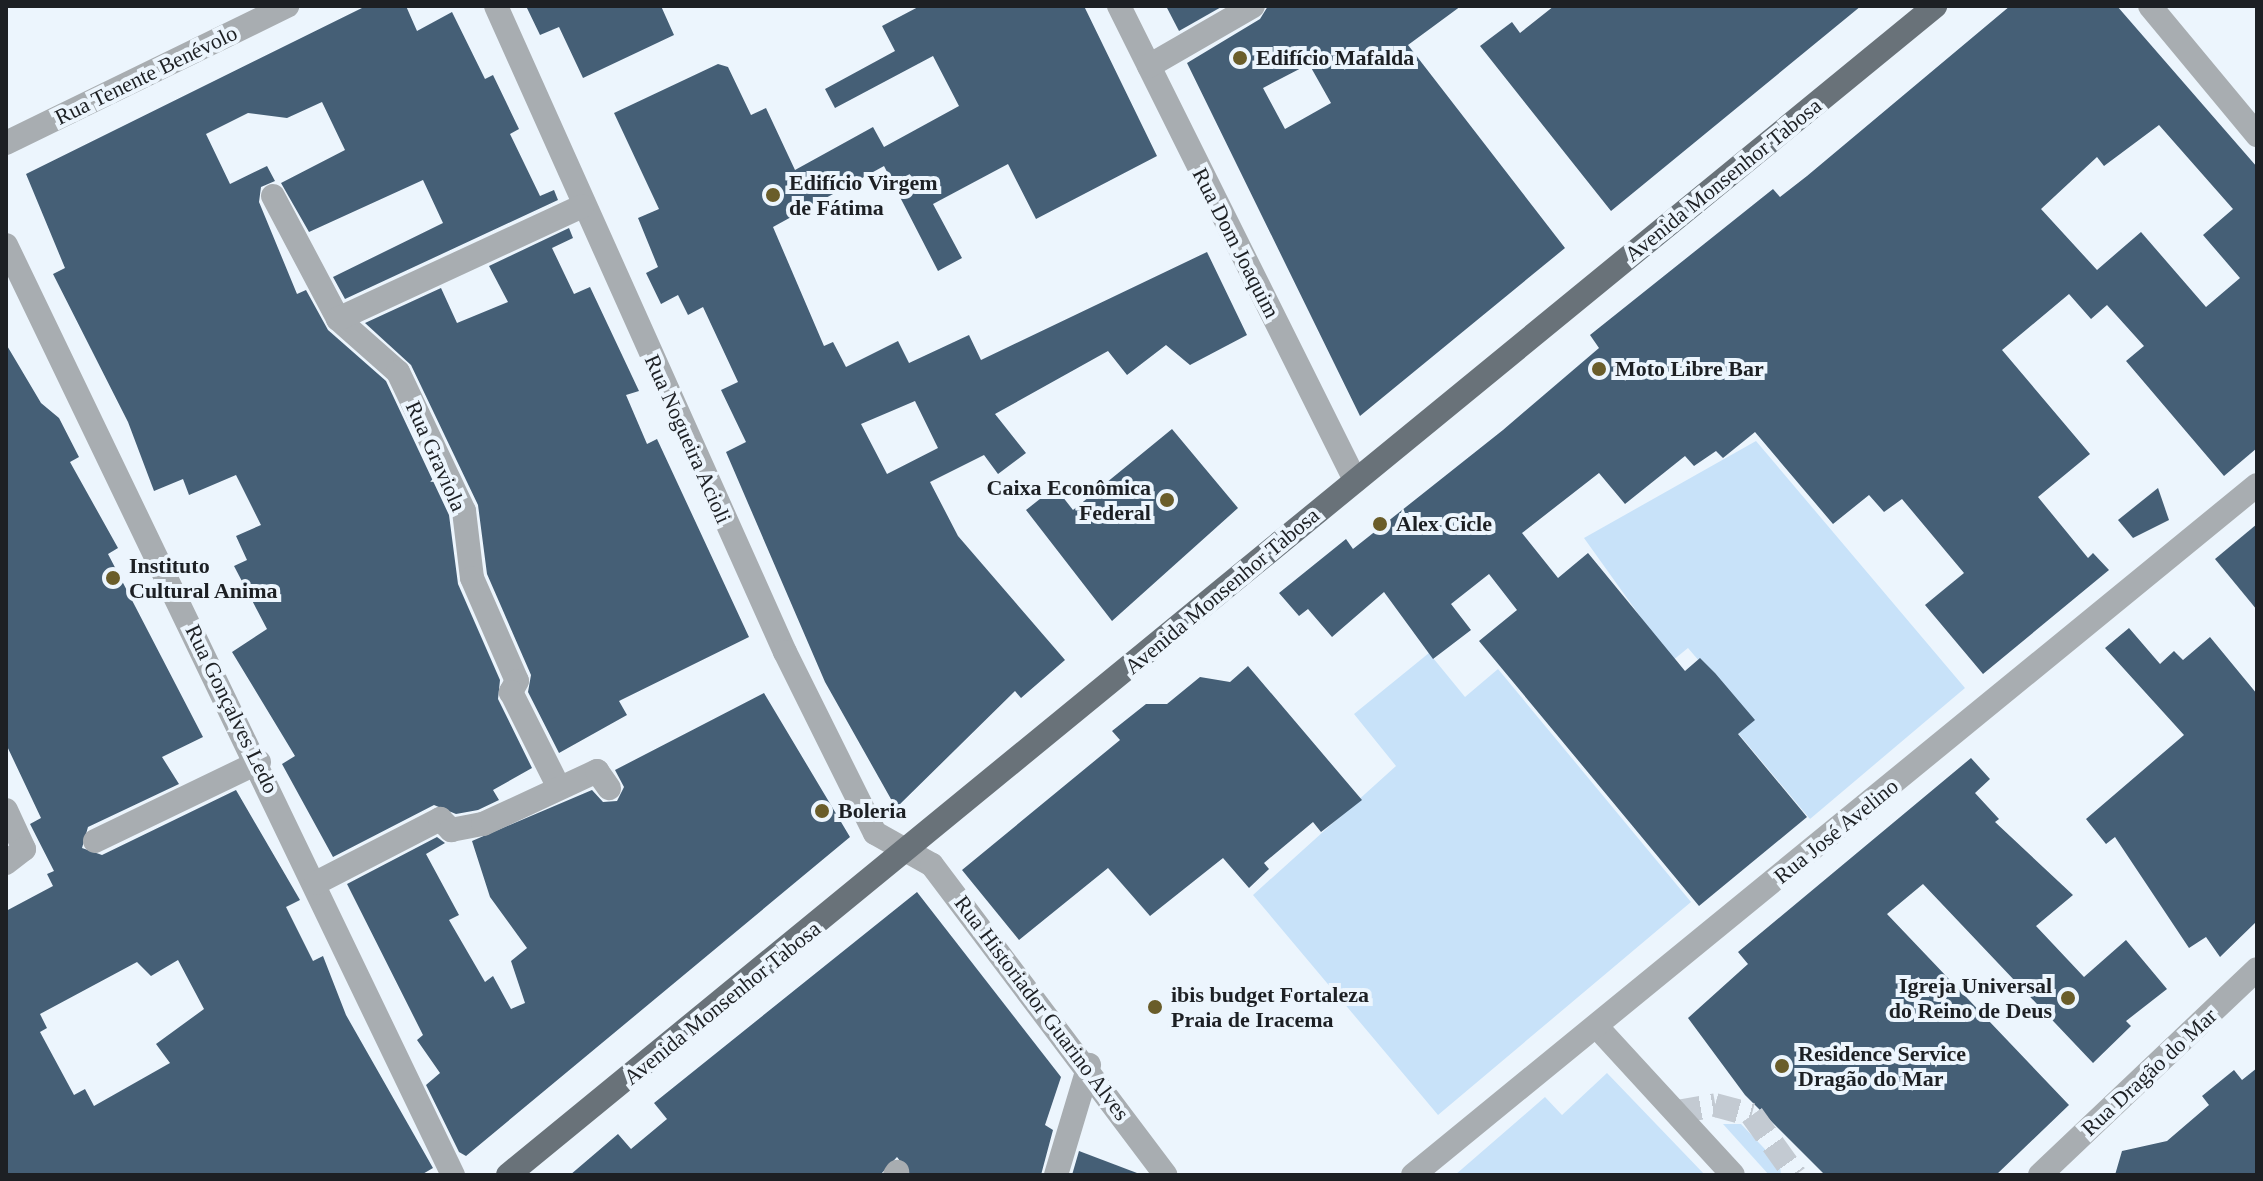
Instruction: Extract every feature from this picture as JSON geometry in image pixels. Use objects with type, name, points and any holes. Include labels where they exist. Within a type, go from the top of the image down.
[{"type":"main road","name":"Avenida Monsenhor Tabosa","points":[[508,1175],[908,852],[1355,480],[1935,6]]},
{"type":"street","name":"Rua Tenente Benévolo","points":[[6,143],[287,6]]},
{"type":"street","name":"Rua Nogueira Acioli","points":[[496,6],[582,206],[824,737],[875,833],[908,852]]},
{"type":"street","name":"Rua Dom Joaquim","points":[[1119,6],[1355,480]]},
{"type":"street","points":[[1149,66],[1253,6]]},
{"type":"street","points":[[2150,6],[2257,135]]},
{"type":"street","name":"Rua Graviola","points":[[273,196],[338,319],[384,356],[405,386],[464,511],[472,578],[517,681],[511,692],[559,788]]},
{"type":"street","points":[[338,319],[582,206]]},
{"type":"street","name":"Rua Gonçalves Ledo","points":[[6,245],[259,762],[453,1175]]},
{"type":"street","name":"Rua José Avelino","points":[[1413,1175],[2257,485]]},
{"type":"street","points":[[95,841],[259,762]]},
{"type":"street","points":[[316,883],[440,819],[451,830],[483,824],[597,771],[609,788]]},
{"type":"street","points":[[6,810],[15,856]]},
{"type":"street","name":"Rua Historiador Guarino Alves","points":[[908,852],[932,865],[1089,1065],[1166,1175]]},
{"type":"street","name":"Rua Dragão do Mar","points":[[2040,1175],[2257,969]]},
{"type":"street","points":[[1597,1027],[1733,1175]]},
{"type":"street","points":[[1056,1175],[1089,1065]]},
{"type":"shaded area","points":[[1756,441],[1965,688],[1810,819],[1738,733],[1751,722],[1688,648],[1672,661],[1584,538]]},
{"type":"shaded area","points":[[1429,653],[1465,697],[1498,669],[1691,902],[1438,1115],[1253,895],[1396,766],[1354,714]]},
{"type":"shaded area","points":[[1607,1073],[1705,1175],[1455,1175],[1545,1097],[1562,1115]]},
{"type":"shaded area","points":[[1723,1124],[1741,1124],[1780,1165],[1781,1175],[1769,1175]]},
{"type":"building","points":[[366,6],[406,6],[417,31],[452,12],[485,79],[493,75],[519,129],[510,134],[540,196],[554,190],[558,200],[345,299],[333,277],[443,223],[423,180],[309,232],[281,183],[345,150],[322,102],[287,118],[248,113],[206,134],[230,184],[267,166],[275,181],[261,187],[259,202],[297,294],[306,290],[328,330],[386,381],[449,515],[458,584],[500,680],[498,699],[532,768],[493,790],[499,800],[478,810],[456,814],[434,805],[333,857],[282,764],[295,756],[232,652],[267,629],[234,566],[247,560],[236,536],[261,525],[236,475],[189,495],[183,479],[154,491],[128,422],[53,274],[65,268],[26,174]]},
{"type":"building","points":[[526,6],[661,6],[674,35],[583,78],[559,27],[540,35]]},
{"type":"building","points":[[920,6],[1084,6],[1157,156],[1036,219],[1008,164],[933,204],[962,258],[938,271],[884,166],[773,227],[824,346],[833,342],[846,367],[898,341],[909,363],[969,335],[981,360],[1207,252],[1247,335],[1190,365],[1166,345],[1127,375],[1108,351],[995,414],[1026,453],[998,474],[984,455],[930,482],[958,536],[1065,660],[1021,698],[1015,691],[896,808],[825,682],[726,452],[746,442],[721,390],[738,382],[703,307],[688,315],[678,295],[661,304],[646,273],[658,267],[638,218],[659,209],[614,113],[718,64],[728,67],[751,115],[766,108],[795,170],[873,127],[884,147],[959,106],[933,56],[835,108],[825,89],[895,51],[882,26]],"holes":[[[915,401],[938,448],[887,474],[861,424]]]},
{"type":"building","points":[[1166,6],[1223,6],[1179,31]]},
{"type":"building","points":[[1268,6],[1461,6],[1408,45],[1565,248],[1360,416],[1187,63],[1260,19]],"holes":[[[1309,64],[1331,103],[1285,129],[1263,88]]]},
{"type":"building","points":[[1554,6],[1861,6],[1611,211],[1480,46],[1512,22],[1520,33]]},
{"type":"building","points":[[2010,6],[2117,6],[2257,167],[2257,448],[2224,476],[2126,361],[2144,346],[2107,305],[2091,319],[2069,294],[2002,350],[2090,454],[2038,497],[2088,558],[2093,553],[2109,570],[1983,674],[1925,605],[1964,573],[1902,499],[1884,512],[1869,495],[1833,524],[1755,432],[1723,458],[1716,451],[1694,466],[1685,456],[1625,504],[1599,473],[1522,533],[1558,578],[1588,553],[1685,671],[1700,658],[1755,720],[1738,734],[1807,817],[1699,906],[1479,641],[1517,610],[1489,574],[1451,604],[1471,630],[1433,659],[1384,592],[1332,637],[1308,609],[1299,616],[1279,593],[1346,539],[1353,549],[1503,430],[1599,348],[1590,335],[1773,189],[1780,197]],"holes":[[[2159,125],[2233,209],[2203,235],[2240,278],[2206,307],[2141,232],[2097,270],[2041,209],[2097,157],[2104,166]]]},
{"type":"building","points":[[569,228],[573,238],[552,248],[574,294],[590,287],[639,391],[626,395],[647,444],[657,439],[749,637],[619,701],[627,715],[559,753],[528,692],[531,675],[487,574],[478,505],[411,365],[365,323],[441,288],[457,323],[508,302],[489,266]]},
{"type":"building","points":[[6,344],[41,403],[59,418],[79,457],[70,462],[118,548],[108,554],[203,737],[162,757],[179,784],[88,827],[82,848],[102,855],[236,790],[300,900],[286,907],[313,961],[323,956],[346,1015],[433,1168],[421,1175],[6,1175],[6,911],[53,886],[47,874],[54,871],[30,824],[41,818],[6,744]],"holes":[[[178,960],[204,1009],[156,1044],[170,1063],[94,1106],[85,1089],[74,1095],[40,1032],[47,1028],[40,1014],[137,962],[151,976]]]},
{"type":"building","points":[[1172,429],[1238,508],[1112,621],[1026,510],[1055,487],[1073,510]]},
{"type":"building","points":[[2158,488],[2169,520],[2133,538],[2118,520]]},
{"type":"building","points":[[2257,524],[2257,610],[2215,559]]},
{"type":"building","points":[[2129,628],[2160,664],[2174,651],[2183,660],[2210,637],[2257,694],[2257,921],[2220,957],[2206,937],[2189,948],[2115,837],[2106,844],[2086,819],[2184,735],[2105,648]]},
{"type":"building","points":[[1248,666],[1362,800],[1321,832],[1313,822],[1264,863],[1269,869],[1249,888],[1223,858],[1150,916],[1108,868],[1019,940],[962,870],[1120,740],[1112,731],[1146,704],[1167,704],[1200,677],[1230,682]]},
{"type":"building","points":[[764,693],[850,837],[466,1156],[459,1152],[426,1085],[440,1073],[417,1040],[423,1035],[347,884],[437,837],[445,843],[426,854],[459,915],[449,920],[485,982],[493,976],[511,1009],[525,1003],[511,961],[527,948],[490,897],[472,841],[592,790],[603,802],[617,801],[624,787],[615,770]]},
{"type":"building","points":[[1971,758],[1990,779],[1975,793],[1999,819],[1995,822],[2073,895],[2036,926],[2084,977],[2126,940],[2167,989],[2126,1021],[2131,1026],[2093,1063],[1923,884],[1887,914],[2069,1105],[1996,1175],[1825,1175],[1745,1095],[1688,1018],[1748,964],[1738,952]]},
{"type":"building","points":[[917,892],[1061,1077],[1045,1125],[1053,1130],[1041,1175],[911,1175],[897,1157],[880,1175],[570,1175],[618,1134],[631,1149],[667,1119],[654,1103]]},
{"type":"building","points":[[2257,1068],[2257,1175],[2115,1175],[2122,1151],[2167,1141],[2209,1105],[2202,1096],[2234,1070],[2242,1080]]},
{"type":"building","points":[[1079,1151],[1137,1173],[1137,1175],[1072,1175]]},
{"type":"tunnel","points":[[1677,1112],[1715,1105],[1752,1115],[1795,1175]]},
{"type":"place","name":"Edifício Mafalda","points":[[1240,58]]},
{"type":"place","name":"Edifício Virgem de Fátima","points":[[773,195]]},
{"type":"place","name":"Moto Libre Bar","points":[[1599,369]]},
{"type":"place","name":"Caixa Econômica Federal","points":[[1167,500]]},
{"type":"place","name":"Alex Cicle","points":[[1380,524]]},
{"type":"place","name":"Instituto Cultural Anima","points":[[113,578]]},
{"type":"place","name":"Boleria","points":[[822,811]]},
{"type":"place","name":"Igreja Universal do Reino de Deus","points":[[2068,998]]},
{"type":"place","name":"ibis budget Fortaleza Praia de Iracema","points":[[1155,1007]]},
{"type":"place","name":"Residence Service Dragão do Mar","points":[[1782,1066]]}]
